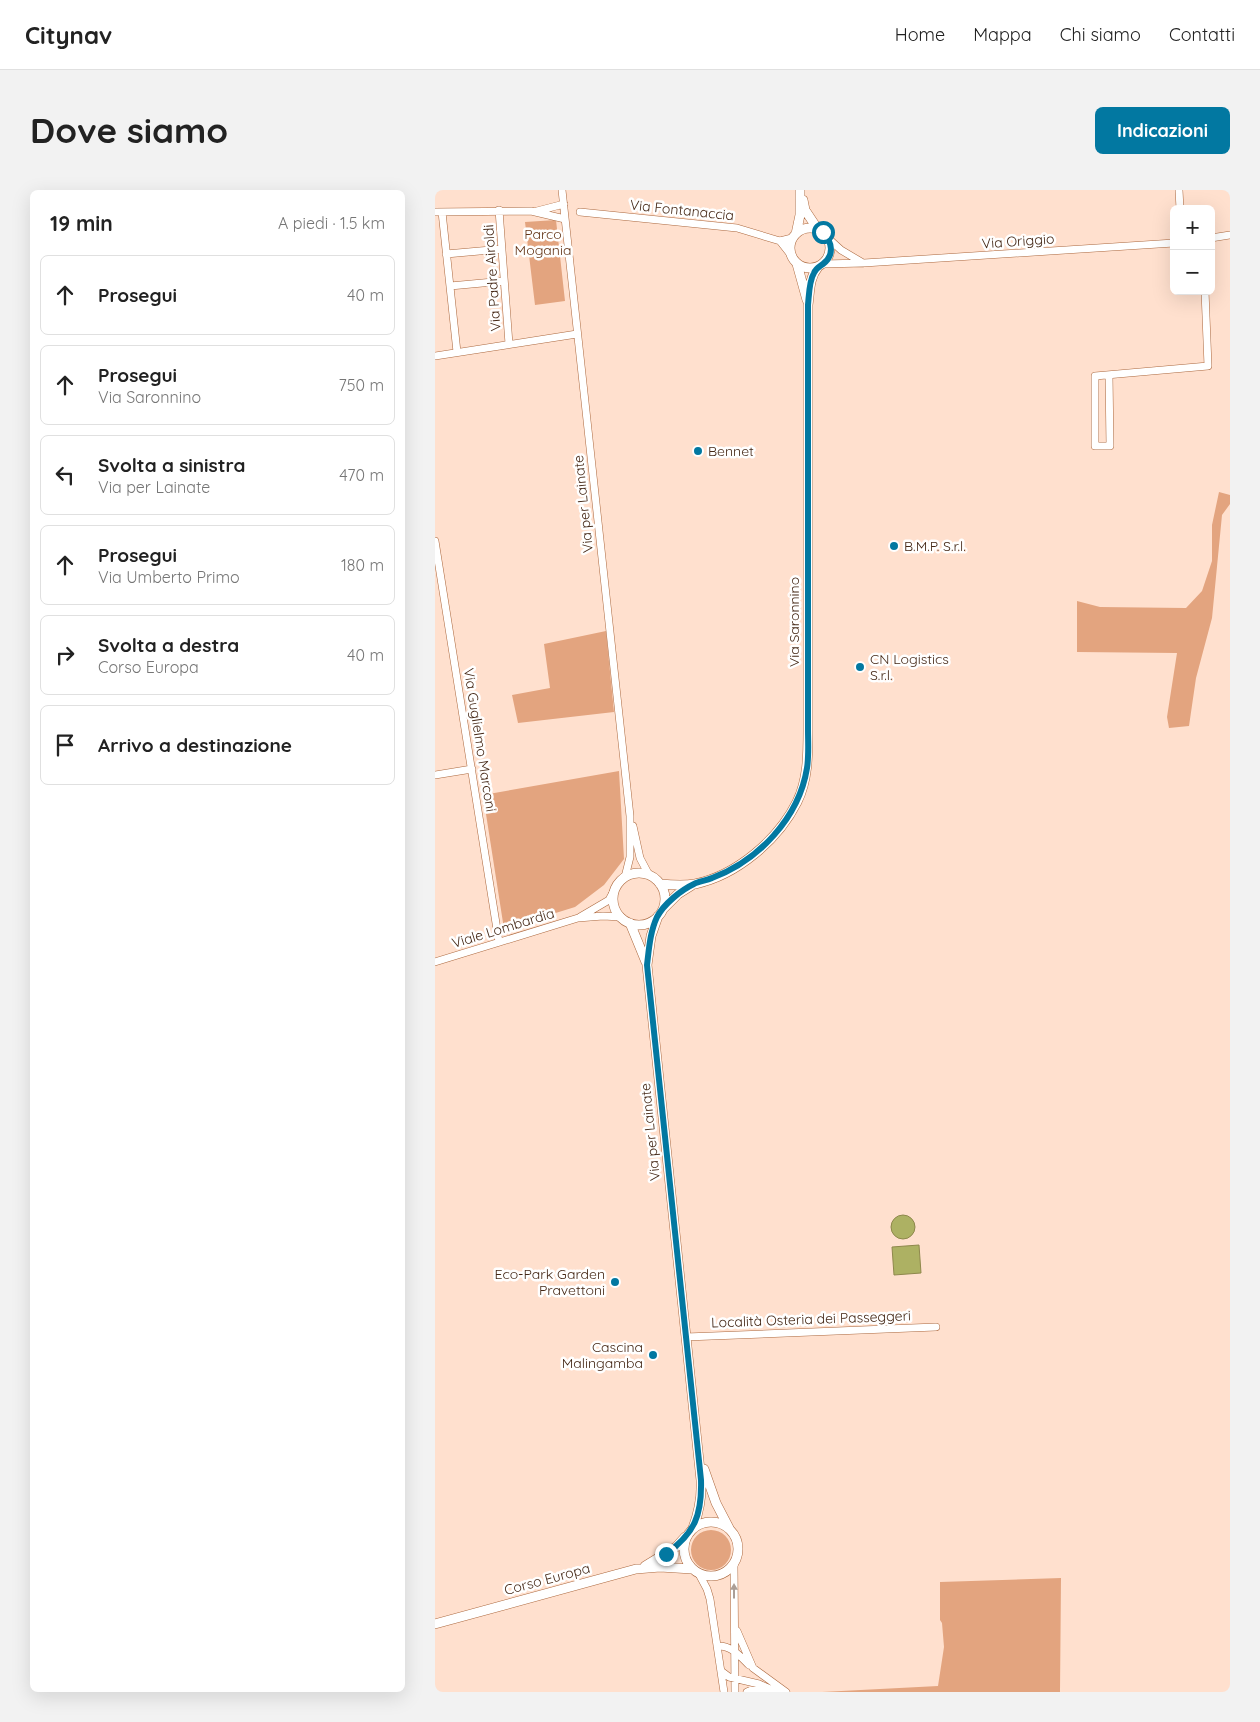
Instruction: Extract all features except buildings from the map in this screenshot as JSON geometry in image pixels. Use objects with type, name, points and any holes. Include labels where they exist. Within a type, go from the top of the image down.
[{"type":"main road","points":[[800,190],[805,210],[817,228],[829,239],[831,250],[830,255],[820,266],[811,268],[797,264],[791,255],[790,245],[800,215],[800,190]]},
{"type":"main road","points":[[794,236],[802,229],[817,228]]},
{"type":"main road","name":"Via Saronnino","points":[[797,264],[808,305]]},
{"type":"main road","name":"Via Saronnino","points":[[660,914],[678,894],[694,884],[729,870],[749,858],[771,839],[786,821],[798,801],[807,768],[808,305],[813,274],[820,266]]},
{"type":"main road","points":[[633,874],[649,875],[660,884],[665,897],[660,914],[645,924],[630,923],[621,917],[613,903],[616,887],[625,877],[633,874]]},
{"type":"main road","name":"Via Saronnino","points":[[660,884],[694,884]]},
{"type":"main road","name":"Via per Lainate","points":[[660,914],[651,936],[647,965],[699,1455]]},
{"type":"main road","name":"Via per Lainate","points":[[630,923],[647,965]]},
{"type":"main road","points":[[699,1455],[710,1487],[729,1529],[735,1536],[738,1546],[738,1555],[734,1564],[729,1570],[715,1577],[707,1577],[695,1572],[686,1562],[683,1553],[684,1544],[698,1513],[702,1495],[699,1455]]},
{"type":"main road","points":[[690,1532],[700,1524],[715,1522],[729,1529]]},
{"type":"main road","name":"Corso Europa","points":[[636,1569],[666,1554],[690,1532]]},
{"type":"main road","name":"Corso Europa","points":[[435,1625],[636,1569],[660,1567],[695,1572]]},
{"type":"street","name":"Via per Lainate","points":[[562,190],[630,816],[640,858],[649,875]]},
{"type":"street","points":[[1179,190],[1180,205]]},
{"type":"street","points":[[536,211],[564,204]]},
{"type":"street","name":"Via Padre Airoldi","points":[[499,210],[509,344]]},
{"type":"street","points":[[457,352],[446,254],[439,212],[536,211],[565,219]]},
{"type":"street","name":"Via Fontanaccia","points":[[580,212],[737,228],[780,241]]},
{"type":"street","points":[[1215,237],[1230,235]]},
{"type":"street","points":[[791,255],[780,241],[794,236]]},
{"type":"street","points":[[829,239],[841,250],[864,263]]},
{"type":"street","name":"Via Origgio","points":[[820,266],[1170,243]]},
{"type":"street","points":[[446,254],[502,249]]},
{"type":"street","points":[[450,286],[504,281]]},
{"type":"street","points":[[1109,375],[1110,446],[1095,446],[1095,376],[1208,366],[1205,295]]},
{"type":"street","points":[[435,356],[577,334]]},
{"type":"street","name":"Via Guglielmo Marconi","points":[[435,541],[499,942]]},
{"type":"street","points":[[435,601],[444,599]]},
{"type":"street","points":[[435,775],[472,769]]},
{"type":"street","name":"Via per Lainate","points":[[625,877],[629,858],[630,816]]},
{"type":"street","name":"Viale Lombardia","points":[[578,918],[609,900],[616,887]]},
{"type":"street","name":"Viale Lombardia","points":[[435,962],[578,918],[621,917]]},
{"type":"street","name":"Località Osteria dei Passeggeri","points":[[686,1337],[936,1327]]},
{"type":"street","points":[[734,1564],[735,1692]]},
{"type":"street","points":[[695,1572],[707,1589],[710,1600],[724,1692]]},
{"type":"street","points":[[735,1624],[753,1668]]},
{"type":"street","points":[[717,1646],[728,1647],[786,1692]]},
{"type":"street","points":[[721,1671],[724,1674],[759,1684],[775,1691]]},
{"type":"street","points":[[747,1692],[754,1690],[775,1691]]},
{"type":"green space","name":"Parco Mogania","points":[[556,220],[565,301],[535,305],[525,222]]},
{"type":"green space","points":[[1219,492],[1230,495],[1230,504],[1222,515],[1212,618],[1196,678],[1189,726],[1169,728],[1167,717],[1177,653],[1077,652],[1077,601],[1100,607],[1186,608],[1202,591],[1212,561],[1212,525]]},
{"type":"green space","points":[[606,631],[614,712],[518,723],[512,695],[550,688],[544,644]]},
{"type":"green space","points":[[619,771],[624,859],[604,885],[575,907],[504,929],[483,795]]},
{"type":"green space","points":[[715,1530],[722,1533],[728,1539],[731,1550],[730,1558],[722,1567],[715,1570],[707,1570],[700,1567],[692,1558],[691,1546],[694,1539],[703,1531]]},
{"type":"green space","points":[[1061,1578],[1060,1692],[822,1692],[938,1686],[944,1647],[942,1623],[940,1620],[940,1582]]},
{"type":"shaded area","points":[[903,1215],[908,1216],[914,1222],[914,1232],[908,1238],[903,1239],[898,1238],[892,1232],[891,1227],[892,1222],[898,1216]]},
{"type":"shaded area","points":[[919,1245],[921,1273],[894,1275],[892,1247]]},
{"type":"place","name":"Bennet","points":[[698,451]]},
{"type":"place","name":"B.M.P. S.r.l.","points":[[894,546]]},
{"type":"place","name":"CN Logistics S.r.l.","points":[[860,667]]},
{"type":"place","name":"Eco-Park Garden Pravettoni","points":[[615,1282]]},
{"type":"place","name":"Cascina Malingamba","points":[[653,1355]]},
{"type":"route","points":[[666,1554],[676,1547],[693,1528],[702,1495],[647,965],[651,936],[658,916],[662,911],[678,894],[694,884],[729,870],[749,858],[771,839],[786,821],[798,801],[807,768],[808,305],[813,274],[830,255],[829,239],[823,232]]}]
